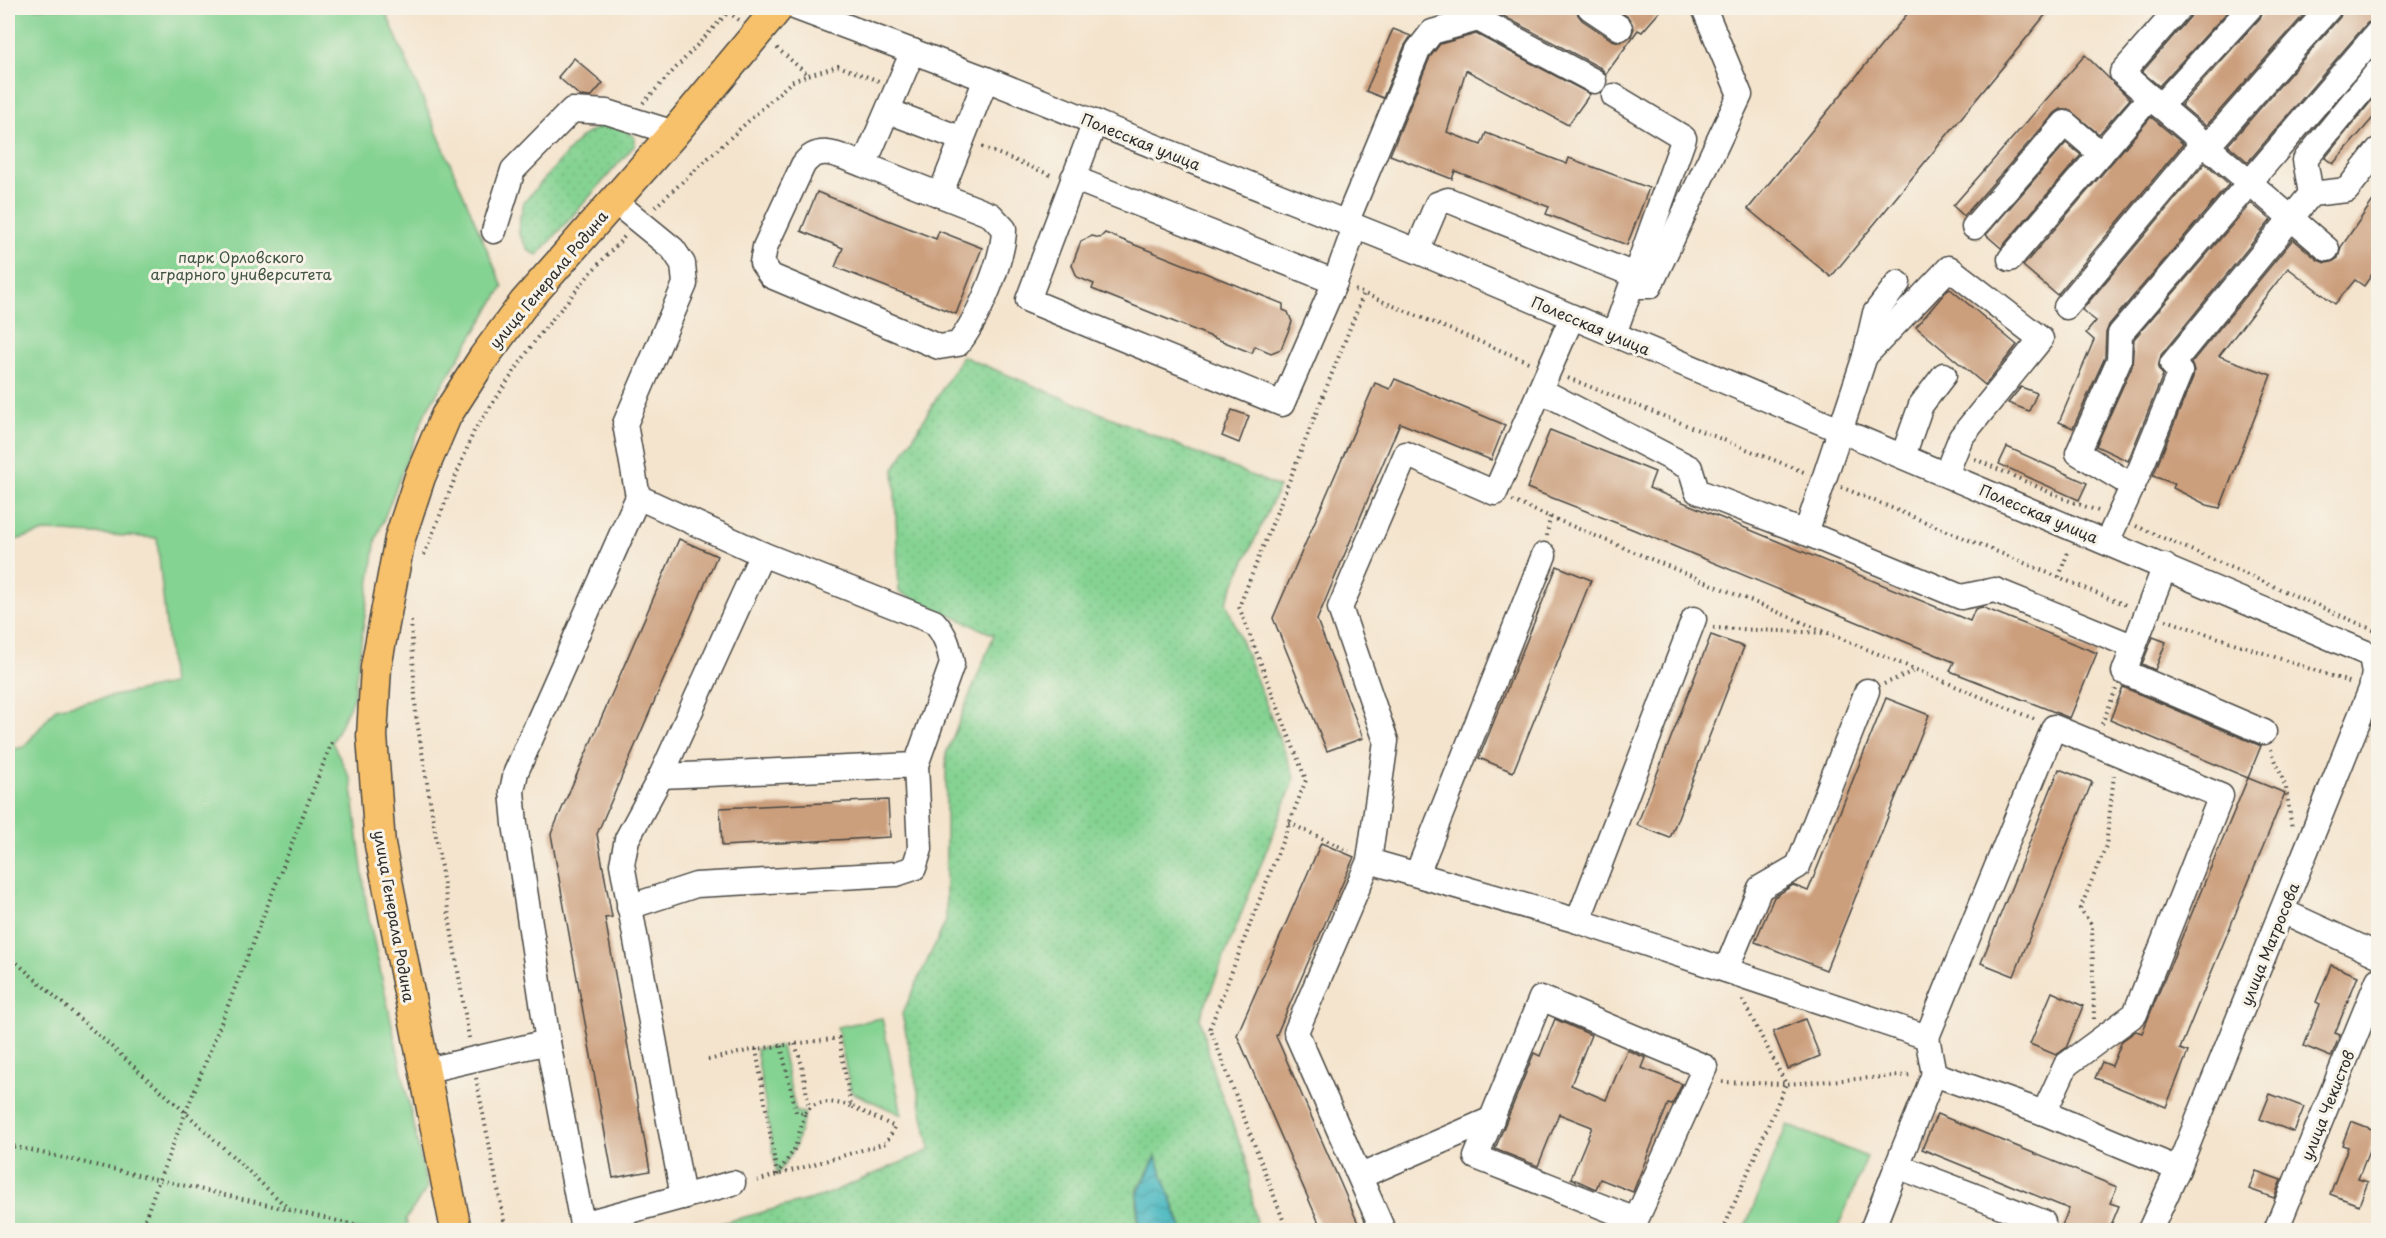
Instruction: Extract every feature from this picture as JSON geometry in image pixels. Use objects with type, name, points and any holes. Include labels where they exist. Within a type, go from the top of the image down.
[{"type":"main road","name":"улица Генерала Родина","points":[[456,1230],[380,845],[372,736],[376,667],[400,538],[420,477],[452,406],[484,357],[524,303],[674,133],[778,8]]},
{"type":"street","name":"Полесская улица","points":[[797,8],[986,79],[1417,251],[1841,432],[2165,566],[2376,647]]},
{"type":"street","points":[[1590,8],[1620,28]]},
{"type":"street","points":[[1417,251],[1437,204],[1448,200],[1650,286],[1740,95],[1704,8]]},
{"type":"street","points":[[2179,8],[2122,73],[2326,249]]},
{"type":"street","points":[[2010,259],[2101,154],[2250,8]]},
{"type":"street","points":[[2066,307],[2205,145],[2329,8]]},
{"type":"street","points":[[1095,122],[1028,300],[1282,404],[1335,282],[1350,225],[1419,50],[1432,32],[1483,13],[1594,81]]},
{"type":"street","points":[[2133,486],[2078,453],[2119,360],[2120,334],[2379,32]]},
{"type":"street","points":[[864,165],[913,51]]},
{"type":"street","points":[[2311,194],[2305,160],[2379,71]]},
{"type":"street","points":[[940,195],[986,79]]},
{"type":"street","points":[[1614,96],[1684,138],[1635,281],[1614,334]]},
{"type":"street","points":[[494,231],[513,170],[572,110],[607,112],[674,133]]},
{"type":"street","points":[[888,111],[962,139]]},
{"type":"street","points":[[1974,227],[2065,123],[2101,154]]},
{"type":"street","points":[[2107,542],[2180,372],[2172,364],[2311,194],[2347,190],[2379,150]]},
{"type":"street","points":[[823,151],[864,165],[991,215],[1004,229],[1004,246],[970,330],[958,344],[939,347],[771,276],[762,263],[765,247],[803,165],[810,155],[823,151]]},
{"type":"street","points":[[1072,180],[1335,282]]},
{"type":"street","points":[[613,200],[674,249],[683,264],[685,284],[625,424],[638,497],[516,772],[512,791],[515,824],[548,1042],[582,1224],[733,1183]]},
{"type":"street","points":[[1865,356],[1949,268],[2041,339],[1961,437],[1946,474]]},
{"type":"street","points":[[1806,533],[1865,356],[1875,313],[1898,283]]},
{"type":"street","points":[[1383,1230],[1296,1032],[1369,861],[1386,741],[1340,608],[1406,454],[1495,494],[1572,317]]},
{"type":"street","points":[[1903,456],[1921,405],[1944,375]]},
{"type":"street","points":[[1544,380],[1690,468],[1697,491],[1961,597],[1995,590],[2132,646]]},
{"type":"street","points":[[629,908],[696,885],[896,873],[914,868],[920,849],[916,765],[952,664],[950,648],[944,633],[934,622],[762,554],[638,497]]},
{"type":"street","points":[[683,1197],[622,864],[627,839],[661,776],[762,554]]},
{"type":"street","points":[[1417,874],[1544,555]]},
{"type":"street","points":[[2165,566],[2132,646],[2124,672],[2264,732]]},
{"type":"street","points":[[1578,921],[1692,623]]},
{"type":"street","name":"улица Матросова","points":[[2150,1230],[2178,1169],[2371,689],[2376,647]]},
{"type":"street","points":[[1726,970],[1760,888],[1798,866],[1867,692]]},
{"type":"street","points":[[1872,1230],[1934,1074],[1927,1037],[2054,727],[2221,796],[2135,1014],[2066,1065],[2044,1113]]},
{"type":"street","points":[[661,776],[916,765]]},
{"type":"street","points":[[1369,861],[1578,921],[1927,1037]]},
{"type":"street","points":[[2282,911],[2379,955]]},
{"type":"street","name":"улица Чекистов","points":[[2276,1230],[2379,980]]},
{"type":"street","points":[[1542,998],[1706,1067],[1700,1080],[1636,1220],[1476,1157],[1542,998]]},
{"type":"street","points":[[423,1071],[548,1042]]},
{"type":"street","points":[[1934,1074],[2044,1113],[2178,1169]]},
{"type":"street","points":[[1361,1176],[1492,1119]]},
{"type":"street","points":[[1897,1166],[2043,1222],[2040,1230]]},
{"type":"path","points":[[629,119],[732,8]]},
{"type":"path","points":[[423,559],[474,431],[537,338],[593,270],[640,220],[791,82],[838,66],[898,88]]},
{"type":"path","points":[[962,139],[1072,180]]},
{"type":"path","points":[[1335,282],[1364,293],[1544,380],[1824,480],[2145,613],[2371,689]]},
{"type":"path","points":[[1287,1230],[1210,1028],[1306,780],[1239,607],[1364,293]]},
{"type":"path","points":[[1956,450],[2067,500],[2117,518],[2376,647]]},
{"type":"path","points":[[1495,494],[2054,727]]},
{"type":"path","points":[[410,613],[416,715],[472,1059],[506,1230]]},
{"type":"path","points":[[1692,623],[1828,633]]},
{"type":"path","points":[[1867,692],[1916,670]]},
{"type":"path","points":[[2094,743],[2124,672]]},
{"type":"path","points":[[2264,732],[2286,788],[2293,836]]},
{"type":"path","points":[[141,1230],[185,1112],[332,742]]},
{"type":"path","points":[[2094,1044],[2092,925],[2080,909],[2106,846],[2116,753]]},
{"type":"path","points":[[1289,823],[1369,861]]},
{"type":"path","points":[[8,955],[185,1112],[290,1210]]},
{"type":"path","points":[[1726,970],[1786,1084]]},
{"type":"path","points":[[708,1060],[756,1049],[838,1038],[851,1106]]},
{"type":"path","points":[[795,1044],[802,1065],[809,1108]]},
{"type":"path","points":[[781,1046],[796,1112],[805,1113]]},
{"type":"path","points":[[756,1049],[777,1175]]},
{"type":"path","points":[[1700,1080],[1786,1084],[1934,1074]]},
{"type":"path","points":[[1723,1230],[1786,1084]]},
{"type":"path","points":[[733,1183],[753,1182],[777,1175],[886,1143],[895,1127],[851,1106],[823,1102],[809,1108],[805,1113],[795,1148],[777,1175]]},
{"type":"path","points":[[8,1145],[377,1230]]},
{"type":"green space","name":"парк Орловского аграрного университета","points":[[8,8],[384,8],[503,287],[426,411],[376,539],[353,699],[332,742],[351,780],[367,909],[427,1188],[406,1219],[408,1230],[8,1230],[8,750],[24,747],[56,708],[172,684],[157,538],[48,531],[8,542]]},
{"type":"green space","points":[[618,124],[635,138],[635,145],[538,255],[529,251],[519,234],[524,202],[580,138],[599,126]]},
{"type":"green space","points":[[962,356],[1279,487],[1226,602],[1295,778],[1200,1018],[1214,1075],[1246,1159],[1257,1230],[1183,1230],[1156,1156],[1137,1191],[1137,1230],[696,1230],[823,1196],[930,1150],[902,1014],[946,921],[946,754],[994,635],[899,592],[894,469]]},
{"type":"green space","points":[[882,1018],[902,1115],[851,1092],[837,1027]]},
{"type":"green space","points":[[781,1046],[796,1112],[805,1113],[795,1148],[777,1175],[756,1049]]},
{"type":"green space","points":[[1787,1125],[1867,1157],[1837,1230],[1754,1230],[1745,1227]]},
{"type":"water","points":[[1156,1157],[1182,1230],[1139,1230],[1138,1193]]},
{"type":"building","points":[[1497,8],[1576,8],[1582,20],[1612,40],[1620,42],[1631,36],[1634,28],[1628,17],[1615,8],[1663,8],[1642,32],[1638,30],[1606,74],[1601,68],[1494,11]]},
{"type":"building","points":[[1912,8],[2051,8],[1831,277],[1748,209]]},
{"type":"building","points":[[2193,8],[2231,8],[2159,86],[2142,72],[2190,17]]},
{"type":"building","points":[[2264,8],[2310,8],[2206,126],[2181,105],[2260,18]]},
{"type":"building","points":[[2343,8],[2379,8],[2379,18],[2367,23],[2248,162],[2228,145],[2340,17]]},
{"type":"building","points":[[1393,29],[1411,36],[1383,98],[1366,91]]},
{"type":"building","points":[[1476,34],[1590,94],[1568,125],[1466,70],[1447,132],[1481,145],[1486,133],[1567,164],[1569,158],[1649,188],[1627,245],[1546,214],[1549,207],[1455,171],[1452,179],[1390,155],[1430,57],[1440,44]]},
{"type":"building","points":[[2085,55],[2130,99],[2099,134],[2068,109],[2061,109],[2055,113],[1964,216],[1953,206]]},
{"type":"building","points":[[574,58],[603,83],[591,97],[580,96],[558,77]]},
{"type":"building","points":[[2376,95],[2379,97],[2379,111],[2333,164],[2325,158]]},
{"type":"building","points":[[2151,117],[2183,144],[2057,295],[2023,266]]},
{"type":"building","points":[[2066,143],[2081,155],[2001,248],[1986,235]]},
{"type":"building","points":[[2205,163],[2229,184],[2109,325],[2106,333],[2105,357],[2073,428],[2059,422],[2094,340],[2086,333],[2096,321],[2082,310]]},
{"type":"building","points":[[817,192],[936,239],[939,231],[982,248],[956,314],[835,267],[843,248],[801,231]]},
{"type":"building","points":[[2379,192],[2379,264],[2364,286],[2355,280],[2335,304],[2288,268],[2219,356],[2271,375],[2220,508],[2207,505],[2173,488],[2175,484],[2153,476],[2193,377],[2194,370],[2191,363],[2293,239],[2318,260],[2325,263],[2332,262],[2338,258],[2341,247]]},
{"type":"building","points":[[2251,203],[2271,220],[2161,355],[2158,368],[2163,375],[2128,461],[2096,446],[2132,366],[2134,339]]},
{"type":"building","points":[[1105,233],[1283,304],[1283,310],[1288,312],[1292,322],[1281,349],[1271,353],[1255,346],[1252,353],[1092,289],[1094,284],[1077,277],[1072,265],[1081,241],[1092,236],[1100,238]]},
{"type":"building","points":[[1949,288],[2017,345],[1985,385],[1916,327]]},
{"type":"building","points":[[1395,379],[1505,425],[1491,460],[1400,423],[1317,620],[1363,738],[1327,751],[1273,618],[1375,383],[1390,389]]},
{"type":"building","points":[[2021,387],[2037,393],[2029,411],[2008,403]]},
{"type":"building","points":[[1232,410],[1249,416],[1239,443],[1222,436]]},
{"type":"building","points":[[1550,430],[1655,472],[1649,488],[1970,621],[1975,609],[1982,607],[2097,653],[2070,718],[1950,671],[1954,662],[1527,488]]},
{"type":"building","points":[[2007,447],[2087,483],[2079,500],[1999,464]]},
{"type":"building","points":[[679,539],[717,556],[597,834],[612,917],[605,918],[650,1171],[613,1178],[551,834]]},
{"type":"building","points":[[1557,566],[1591,580],[1513,772],[1479,758]]},
{"type":"building","points":[[1711,635],[1744,647],[1670,838],[1637,825]]},
{"type":"building","points":[[2153,637],[2166,642],[2155,670],[2142,664]]},
{"type":"building","points":[[2123,687],[2261,746],[2248,778],[2110,720]]},
{"type":"building","points":[[1886,698],[1929,715],[1826,970],[1755,942],[1774,897],[1793,885],[1808,891]]},
{"type":"building","points":[[2059,769],[2092,782],[2014,976],[1981,963]]},
{"type":"building","points":[[2248,778],[2285,793],[2180,1049],[2188,1052],[2166,1107],[2095,1078],[2102,1062],[2112,1066],[2122,1041],[2136,1031],[2142,1033]]},
{"type":"building","points":[[888,800],[890,837],[722,846],[720,808]]},
{"type":"building","points":[[1321,843],[1354,857],[1276,1036],[1361,1230],[1322,1230],[1237,1035]]},
{"type":"building","points":[[2331,965],[2358,976],[2335,1033],[2340,1035],[2331,1057],[2304,1046],[2320,1004],[2316,1002]]},
{"type":"building","points":[[2052,992],[2083,1006],[2066,1048],[2056,1055],[2030,1044]]},
{"type":"building","points":[[1555,1019],[1591,1035],[1571,1085],[1606,1100],[1627,1050],[1646,1058],[1642,1068],[1682,1084],[1672,1105],[1668,1104],[1633,1192],[1600,1179],[1596,1189],[1571,1178],[1592,1127],[1559,1114],[1538,1166],[1495,1149],[1534,1053],[1540,1056]]},
{"type":"building","points":[[1805,1019],[1820,1056],[1788,1069],[1773,1032]]},
{"type":"building","points":[[2270,1094],[2304,1107],[2294,1132],[2260,1119]]},
{"type":"building","points":[[1937,1114],[2117,1187],[2110,1203],[2119,1206],[2109,1230],[2060,1230],[2069,1209],[1922,1149]]},
{"type":"building","points":[[2351,1121],[2377,1131],[2358,1179],[2368,1182],[2359,1205],[2330,1194],[2348,1147],[2342,1145]]},
{"type":"building","points":[[2256,1171],[2281,1180],[2274,1198],[2249,1189]]}]
